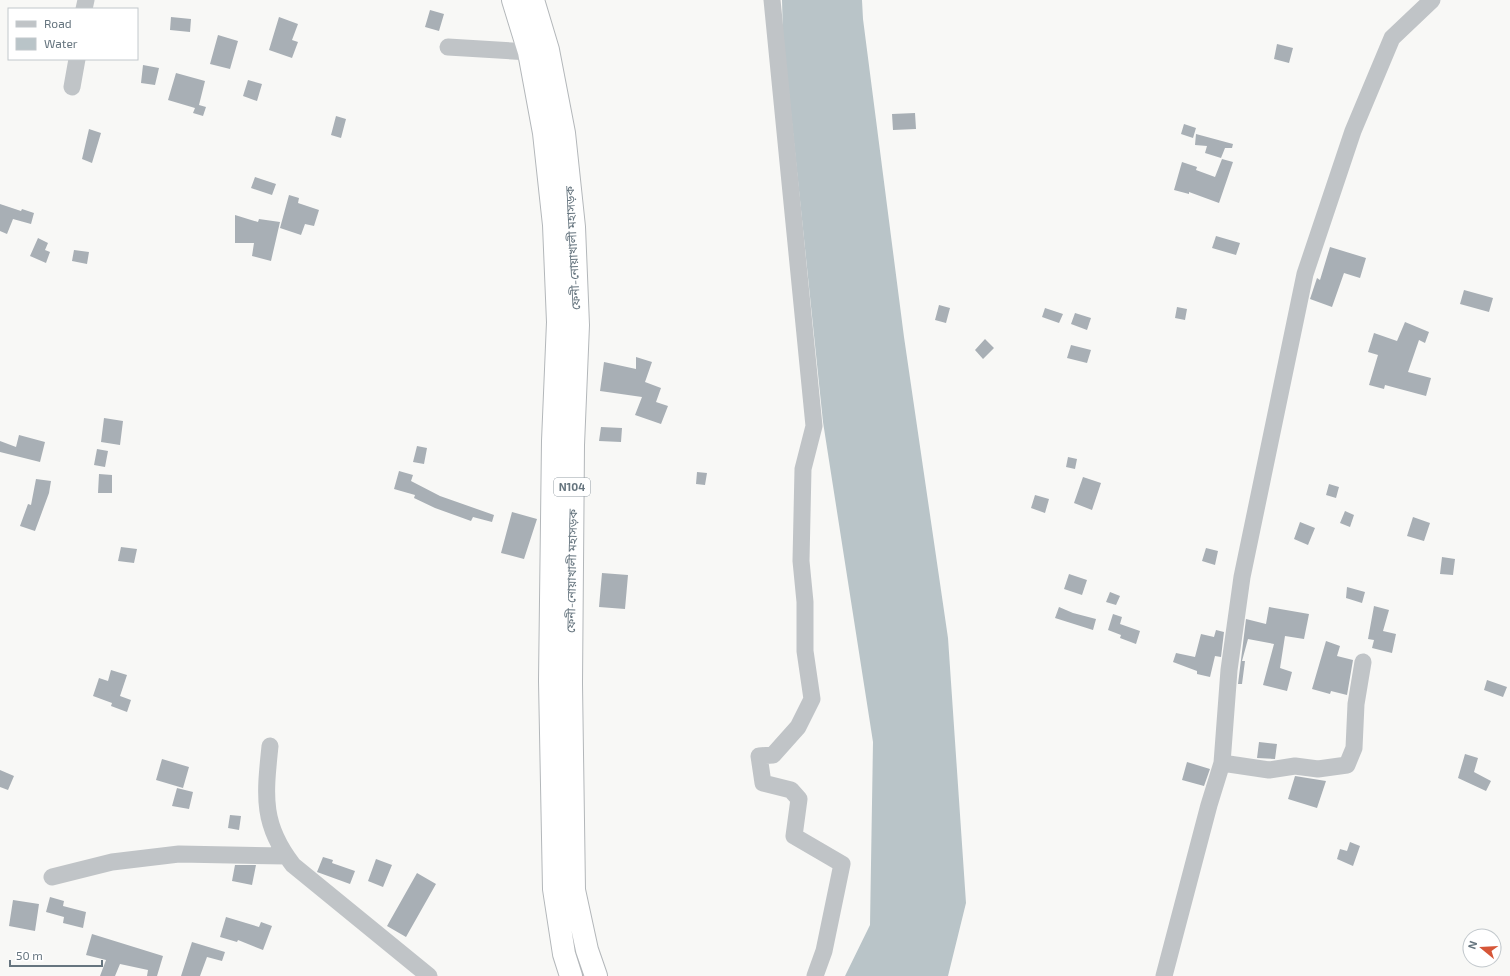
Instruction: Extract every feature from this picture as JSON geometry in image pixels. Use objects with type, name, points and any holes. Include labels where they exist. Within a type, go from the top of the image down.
[{"type":"highway","name":"ফেনী-নোয়াখালী মহাসড়ক","points":[[513,0],[529,52],[544,133],[554,225],[558,322],[553,441],[550,681],[554,889],[564,954],[570,976]]},
{"type":"highway","name":"ফেনী-নোয়াখালী মহাসড়ক","points":[[533,0],[550,61],[564,133],[574,227],[578,325],[573,445],[570,684],[574,890],[587,950],[596,976]]},
{"type":"street","points":[[772,0],[814,426],[803,469],[801,561],[805,602],[805,651],[812,699],[798,727],[773,755],[759,756],[763,783],[791,790],[799,799],[794,836],[842,864],[824,951],[815,976]]},
{"type":"street","points":[[1164,976],[1209,805],[1222,763],[1229,670],[1242,577],[1305,274],[1353,131],[1392,38],[1432,0]]},
{"type":"street","points":[[448,47],[529,52],[550,61]]},
{"type":"street","points":[[72,87],[77,60]]},
{"type":"street","points":[[1222,763],[1269,770],[1295,766],[1318,769],[1346,765],[1354,748],[1356,704],[1363,662]]},
{"type":"street","points":[[270,746],[267,779],[268,816],[277,840],[286,856],[293,865],[429,976]]},
{"type":"street","points":[[52,877],[112,862],[179,854],[286,856]]},
{"type":"water","points":[[782,0],[862,0],[863,19],[904,337],[948,638],[966,903],[948,976],[845,976],[870,925],[873,742],[823,422],[783,36]]},
{"type":"building","points":[[430,10],[444,14],[439,31],[425,27]]},
{"type":"building","points":[[171,17],[191,19],[190,32],[170,30]]},
{"type":"building","points":[[279,17],[298,24],[292,40],[298,42],[292,58],[269,50]]},
{"type":"building","points":[[218,35],[238,41],[230,69],[210,64]]},
{"type":"building","points":[[1277,44],[1293,48],[1289,63],[1274,59]]},
{"type":"building","points":[[143,65],[159,68],[155,85],[141,83]]},
{"type":"building","points":[[176,73],[205,81],[199,105],[206,107],[203,116],[193,113],[195,108],[168,100]]},
{"type":"building","points":[[248,80],[262,84],[257,101],[243,96]]},
{"type":"building","points":[[915,113],[916,129],[893,130],[892,114]]},
{"type":"building","points":[[336,116],[346,119],[341,138],[331,135]]},
{"type":"building","points":[[1184,124],[1196,128],[1193,138],[1181,134]]},
{"type":"building","points":[[89,129],[101,133],[92,163],[82,159]]},
{"type":"building","points":[[1196,134],[1233,144],[1232,148],[1225,148],[1221,158],[1205,153],[1207,146],[1195,145]]},
{"type":"building","points":[[1222,159],[1233,162],[1219,203],[1189,192],[1189,194],[1174,190],[1182,162],[1197,167],[1196,170],[1215,177]]},
{"type":"building","points":[[255,177],[276,184],[272,195],[251,188]]},
{"type":"building","points":[[289,195],[299,198],[298,203],[319,210],[314,226],[305,224],[301,235],[280,228]]},
{"type":"building","points":[[0,204],[21,211],[22,209],[34,213],[31,224],[13,219],[7,234],[0,231]]},
{"type":"building","points":[[235,215],[258,222],[259,219],[280,222],[271,261],[252,256],[254,243],[235,243]]},
{"type":"building","points":[[1216,236],[1240,243],[1236,255],[1212,248]]},
{"type":"building","points":[[38,238],[48,243],[45,250],[50,252],[46,263],[30,256]]},
{"type":"building","points":[[1330,247],[1366,258],[1360,278],[1344,273],[1332,307],[1310,299],[1317,278],[1320,280]]},
{"type":"building","points":[[74,250],[89,252],[87,264],[72,261]]},
{"type":"building","points":[[1464,290],[1493,298],[1489,312],[1460,304]]},
{"type":"building","points":[[939,305],[950,308],[946,323],[935,320]]},
{"type":"building","points":[[1177,307],[1187,309],[1185,320],[1175,318]]},
{"type":"building","points":[[1045,308],[1063,314],[1059,323],[1042,317]]},
{"type":"building","points":[[1075,313],[1091,318],[1087,330],[1071,324]]},
{"type":"building","points":[[1405,322],[1429,332],[1425,343],[1419,340],[1408,372],[1431,378],[1426,396],[1385,385],[1384,389],[1369,385],[1378,355],[1368,352],[1374,333],[1397,341]]},
{"type":"building","points":[[985,339],[994,348],[983,359],[975,350]]},
{"type":"building","points":[[1071,345],[1091,350],[1087,363],[1067,358]]},
{"type":"building","points":[[636,357],[652,362],[645,382],[661,388],[656,402],[668,406],[661,424],[635,415],[642,397],[600,391],[604,362],[636,369]]},
{"type":"building","points":[[104,418],[123,421],[120,445],[101,442]]},
{"type":"building","points":[[601,427],[622,428],[621,442],[599,441]]},
{"type":"building","points":[[19,435],[45,442],[40,462],[0,452],[0,441],[16,447]]},
{"type":"building","points":[[417,446],[427,448],[424,464],[413,462]]},
{"type":"building","points":[[97,449],[108,451],[105,467],[94,465]]},
{"type":"building","points":[[1068,457],[1077,459],[1075,469],[1066,467]]},
{"type":"building","points":[[399,471],[413,475],[411,481],[440,496],[494,515],[492,522],[473,517],[471,521],[435,508],[414,498],[415,495],[394,489]]},
{"type":"building","points":[[697,472],[707,473],[705,485],[696,484]]},
{"type":"building","points":[[99,474],[112,475],[112,493],[98,493]]},
{"type":"building","points":[[1083,477],[1101,483],[1092,510],[1074,503]]},
{"type":"building","points":[[36,479],[51,481],[49,493],[35,531],[20,526],[28,504],[31,505]]},
{"type":"building","points":[[1329,484],[1339,487],[1336,498],[1326,495]]},
{"type":"building","points":[[1035,495],[1049,499],[1045,513],[1031,508]]},
{"type":"building","points":[[1345,511],[1354,515],[1350,527],[1340,523]]},
{"type":"building","points":[[512,512],[537,519],[524,559],[501,553]]},
{"type":"building","points":[[1413,517],[1430,523],[1424,541],[1407,536]]},
{"type":"building","points":[[1300,522],[1315,528],[1308,545],[1294,539]]},
{"type":"building","points":[[121,547],[137,549],[134,563],[118,561]]},
{"type":"building","points":[[1206,548],[1218,551],[1215,565],[1202,561]]},
{"type":"building","points":[[1442,557],[1455,559],[1453,575],[1440,574]]},
{"type":"building","points":[[602,573],[628,575],[625,609],[599,607]]},
{"type":"building","points":[[1069,574],[1087,580],[1082,595],[1064,589]]},
{"type":"building","points":[[1347,587],[1365,592],[1362,603],[1346,598]]},
{"type":"building","points":[[1110,592],[1120,596],[1116,605],[1106,602]]},
{"type":"building","points":[[1374,606],[1389,610],[1383,631],[1396,634],[1392,653],[1372,648],[1374,640],[1368,639]]},
{"type":"building","points":[[1059,607],[1073,613],[1096,619],[1093,630],[1055,618]]},
{"type":"building","points":[[1269,607],[1309,614],[1304,639],[1285,636],[1280,668],[1292,672],[1287,691],[1263,685],[1274,644],[1248,639],[1242,661],[1245,661],[1242,684],[1238,684],[1246,619],[1266,624]]},
{"type":"building","points":[[1113,614],[1122,617],[1120,624],[1140,631],[1136,644],[1120,638],[1121,635],[1108,630]]},
{"type":"building","points":[[1216,630],[1224,632],[1221,657],[1215,656],[1210,677],[1197,674],[1197,671],[1173,662],[1176,653],[1195,657],[1201,634],[1214,637]]},
{"type":"building","points":[[1326,641],[1340,646],[1337,656],[1353,660],[1347,695],[1331,691],[1330,694],[1312,689]]},
{"type":"building","points":[[111,670],[127,675],[120,696],[131,700],[127,712],[111,706],[112,703],[93,696],[99,678],[108,681]]},
{"type":"building","points":[[1487,680],[1507,687],[1503,697],[1484,690]]},
{"type":"building","points":[[1259,742],[1277,744],[1275,759],[1257,758]]},
{"type":"building","points":[[1465,754],[1478,758],[1474,772],[1491,781],[1486,791],[1458,778]]},
{"type":"building","points":[[162,759],[189,767],[183,788],[156,780]]},
{"type":"building","points":[[1187,762],[1210,769],[1204,786],[1182,780]]},
{"type":"building","points":[[0,770],[14,776],[8,790],[0,787]]},
{"type":"building","points":[[1295,776],[1326,781],[1317,808],[1288,799]]},
{"type":"building","points":[[177,788],[193,792],[189,809],[172,806]]},
{"type":"building","points":[[230,815],[241,816],[239,830],[228,828]]},
{"type":"building","points":[[1350,842],[1360,846],[1353,866],[1337,859],[1340,849],[1347,851]]},
{"type":"building","points":[[323,857],[333,860],[332,863],[355,871],[350,884],[317,872]]},
{"type":"building","points":[[376,859],[392,865],[383,887],[368,881]]},
{"type":"building","points":[[235,865],[256,865],[252,885],[232,881]]},
{"type":"building","points":[[417,873],[436,884],[406,937],[387,926]]},
{"type":"building","points":[[50,897],[64,901],[63,906],[86,912],[83,928],[63,923],[64,917],[46,912]]},
{"type":"building","points":[[13,900],[39,904],[35,931],[9,926]]},
{"type":"building","points":[[226,917],[259,927],[261,922],[272,926],[263,950],[238,940],[237,942],[220,937]]},
{"type":"building","points":[[92,934],[163,956],[157,976],[147,976],[148,970],[120,964],[115,976],[100,976],[106,960],[86,955]]},
{"type":"building","points":[[192,942],[225,952],[222,961],[207,957],[200,976],[181,976]]}]
